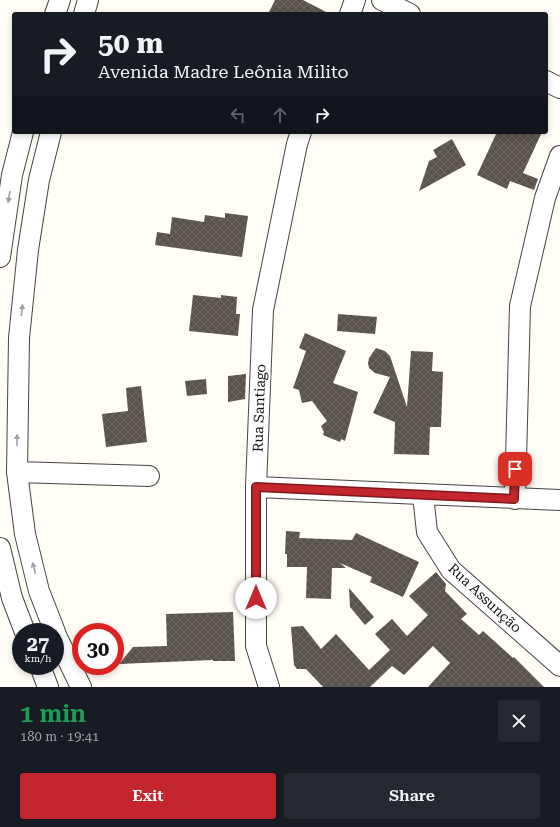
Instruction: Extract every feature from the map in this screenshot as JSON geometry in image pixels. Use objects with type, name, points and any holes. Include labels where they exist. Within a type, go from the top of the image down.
[{"type":"street","points":[[56,12],[60,0]]},
{"type":"street","points":[[85,12],[88,0]]},
{"type":"street","points":[[351,12],[356,0]]},
{"type":"street","points":[[382,0],[406,12]]},
{"type":"street","points":[[548,82],[560,88]]},
{"type":"street","points":[[0,257],[6,174],[22,134]]},
{"type":"street","points":[[31,134],[50,136],[39,180],[28,250],[20,338],[17,472],[25,534],[39,591],[51,623]]},
{"type":"street","name":"Rua Santiago","points":[[269,687],[256,646],[256,487],[263,310],[297,144],[301,134]]},
{"type":"street","points":[[514,499],[520,306],[545,198],[560,156]]},
{"type":"street","points":[[6,174],[39,180]]},
{"type":"street","points":[[17,472],[149,476]]},
{"type":"street","points":[[256,487],[560,500]]},
{"type":"street","name":"Rua Assunção","points":[[423,495],[427,532],[451,570],[560,666]]},
{"type":"street","points":[[0,548],[6,598],[21,623]]},
{"type":"street","points":[[6,598],[39,591]]},
{"type":"street","points":[[64,652],[81,687]]},
{"type":"street","points":[[43,675],[48,687]]},
{"type":"building","points":[[275,0],[303,0],[326,12],[269,12]]},
{"type":"building","points":[[496,134],[541,134],[523,173],[538,179],[534,190],[510,181],[507,189],[477,175]]},
{"type":"building","points":[[452,139],[466,165],[419,191],[429,161],[437,157],[433,150]]},
{"type":"building","points":[[225,213],[248,216],[242,257],[155,245],[157,232],[170,234],[172,217],[204,222],[205,215],[225,218]]},
{"type":"building","points":[[193,295],[221,298],[221,295],[237,297],[236,314],[240,314],[238,336],[189,331]]},
{"type":"building","points":[[338,314],[377,317],[375,334],[337,331]]},
{"type":"building","points":[[305,333],[346,351],[333,383],[358,392],[345,441],[341,439],[340,442],[323,435],[324,432],[321,426],[327,421],[312,401],[302,403],[299,390],[293,388],[306,351],[299,348]]},
{"type":"building","points":[[376,348],[385,351],[390,356],[407,407],[411,351],[433,352],[432,371],[443,372],[441,427],[430,427],[429,455],[394,454],[395,422],[373,413],[390,377],[375,373],[369,368],[369,358]]},
{"type":"building","points":[[246,374],[245,399],[228,402],[228,376]]},
{"type":"building","points":[[206,379],[207,394],[187,396],[185,381]]},
{"type":"building","points":[[141,386],[147,442],[106,447],[102,414],[128,411],[126,388]]},
{"type":"building","points":[[286,531],[300,532],[299,538],[352,540],[356,533],[419,562],[403,597],[370,582],[372,577],[340,563],[346,568],[332,568],[331,599],[306,598],[307,567],[287,567],[287,554],[285,554]]},
{"type":"building","points":[[436,572],[446,584],[445,591],[467,614],[461,619],[479,635],[483,631],[513,658],[514,657],[544,687],[428,687],[450,663],[433,646],[404,675],[392,666],[370,687],[323,687],[306,669],[297,669],[294,665],[291,627],[303,626],[321,649],[336,634],[369,670],[390,650],[375,634],[392,619],[407,636],[428,615],[409,596]]},
{"type":"building","points":[[349,588],[374,617],[365,625],[350,607]]},
{"type":"building","points":[[233,612],[235,661],[213,660],[124,664],[124,658],[133,647],[167,646],[166,614]]},
{"type":"route","points":[[256,598],[256,487],[514,499],[515,469]]}]
